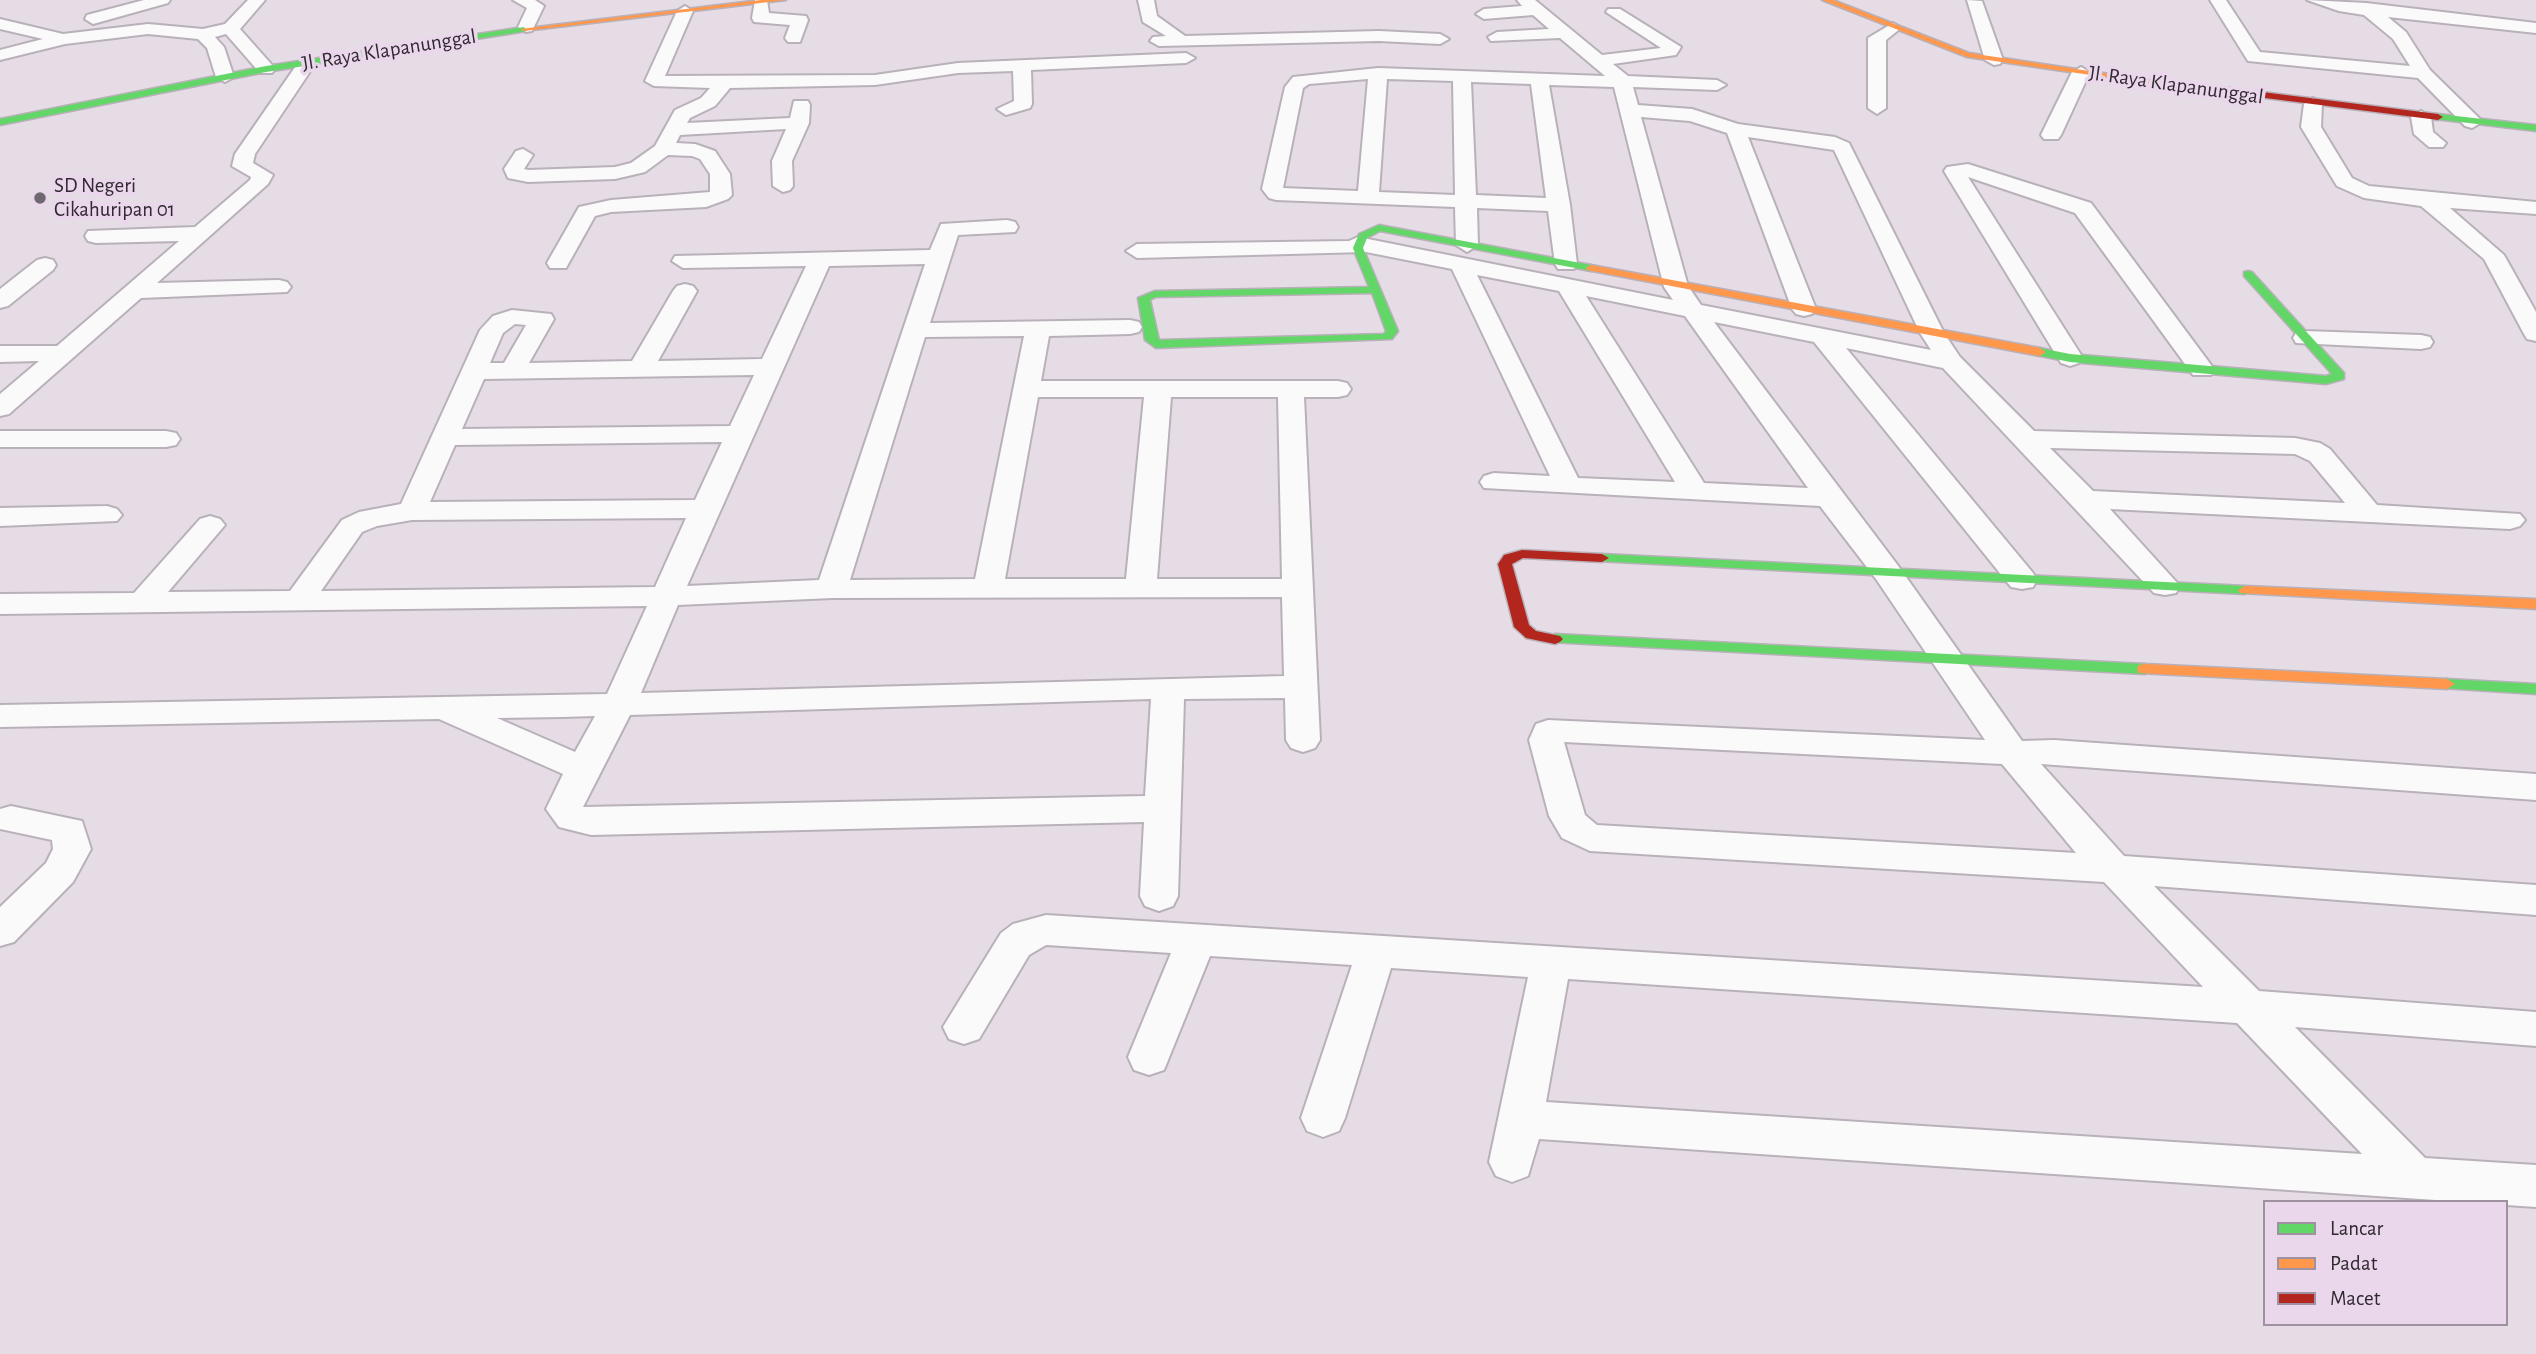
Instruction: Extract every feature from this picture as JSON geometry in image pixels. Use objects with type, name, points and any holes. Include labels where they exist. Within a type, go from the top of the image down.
[{"type":"street","points":[[41,35],[162,0]]},
{"type":"street","points":[[92,3],[162,28],[203,34],[231,27],[257,0]]},
{"type":"street","points":[[521,0],[536,6],[526,27]]},
{"type":"street","name":"Jl. Raya Klapanunggal","points":[[0,122],[266,69],[526,27],[782,0]]},
{"type":"street","points":[[1146,0],[1149,18],[1175,34],[1182,50]]},
{"type":"street","name":"Jl. Raya Klapanunggal","points":[[1826,0],[1967,55],[1994,60],[2313,104],[2536,128]]},
{"type":"street","points":[[2218,0],[2254,57],[2423,73]]},
{"type":"street","points":[[2315,0],[2345,8],[2362,4],[2536,28]]},
{"type":"street","points":[[1974,2],[1994,60]]},
{"type":"street","points":[[761,3],[760,18],[800,20],[794,38]]},
{"type":"street","points":[[2362,4],[2400,36],[2423,73],[2472,122]]},
{"type":"street","points":[[1484,14],[1530,5],[1622,81],[1683,296],[1829,498],[1888,574],[2012,753],[2080,834],[2413,1177]]},
{"type":"street","points":[[685,11],[654,81],[725,83],[885,79],[958,68],[1068,63],[1182,50],[1379,36],[1440,39]]},
{"type":"street","points":[[1565,58],[1595,59],[1670,51],[1672,47],[1614,12]]},
{"type":"street","points":[[1,25],[65,39]]},
{"type":"street","points":[[231,27],[239,42],[266,69]]},
{"type":"street","points":[[0,55],[65,39],[162,28]]},
{"type":"street","points":[[1877,108],[1877,38],[1893,28]]},
{"type":"street","points":[[1497,37],[1562,33]]},
{"type":"street","points":[[203,34],[215,47],[225,77]]},
{"type":"street","points":[[1139,42],[1182,50]]},
{"type":"street","points":[[1068,63],[1074,48],[1083,45]]},
{"type":"street","points":[[1496,61],[1524,60]]},
{"type":"street","points":[[0,408],[258,184],[263,175],[242,166],[245,154],[306,64]]},
{"type":"street","points":[[1006,109],[1023,104],[1022,66]]},
{"type":"street","points":[[2051,135],[2081,72]]},
{"type":"street","points":[[1559,205],[1276,194],[1272,189],[1294,88],[1299,81],[1378,73],[1717,85]]},
{"type":"street","points":[[1368,199],[1378,73]]},
{"type":"street","points":[[1462,74],[1464,255],[1568,485]]},
{"type":"street","points":[[1539,78],[1559,205],[1566,275],[1695,492]]},
{"type":"street","points":[[783,186],[782,161],[799,123],[805,79]]},
{"type":"street","points":[[523,155],[514,169],[515,174],[568,175],[638,168],[663,149],[682,114],[708,102],[725,83]]},
{"type":"street","points":[[1022,88],[1048,87]]},
{"type":"street","points":[[2313,104],[2311,127],[2344,182],[2364,192],[2427,200],[2536,208]]},
{"type":"street","points":[[1630,110],[1692,115],[1735,129],[1835,143],[1842,147],[1932,333],[1951,362],[2085,499],[2165,586]]},
{"type":"street","points":[[2421,117],[2424,134],[2436,144]]},
{"type":"street","points":[[674,130],[799,123]]},
{"type":"street","points":[[1735,129],[1804,309]]},
{"type":"street","points":[[558,263],[587,212],[611,206],[706,201],[721,195],[720,174],[708,155],[695,150],[663,149]]},
{"type":"street","points":[[2070,358],[1954,171],[1968,170],[2083,208],[2202,370]]},
{"type":"street","points":[[2427,200],[2493,255],[2536,334]]},
{"type":"street","points":[[832,589],[950,229],[1007,227]]},
{"type":"street","points":[[96,236],[200,234]]},
{"type":"street","points":[[1358,246],[1376,290],[1392,331],[1384,338],[1156,344],[1151,340],[1144,298],[1155,294],[1376,290]]},
{"type":"street","points":[[1137,251],[1358,246],[1464,255],[1683,296],[1804,309],[2070,358],[2326,380],[2340,376],[2248,274]]},
{"type":"street","points":[[682,261],[939,257]]},
{"type":"street","points":[[821,259],[705,509],[620,702],[564,809],[572,818],[591,822],[1161,809]]},
{"type":"street","points":[[0,301],[45,265]]},
{"type":"street","points":[[1566,275],[1683,296],[1823,337],[1951,362]]},
{"type":"street","points":[[135,291],[278,287]]},
{"type":"street","points":[[641,368],[685,291]]},
{"type":"street","points":[[412,511],[492,330],[512,317],[541,319],[541,325],[513,369]]},
{"type":"street","points":[[915,330],[1130,327]]},
{"type":"street","points":[[988,590],[1038,329]]},
{"type":"street","points":[[1823,337],[2022,580]]},
{"type":"street","points":[[2305,338],[2421,342]]},
{"type":"street","points":[[0,354],[62,353]]},
{"type":"street","points":[[474,371],[771,366]]},
{"type":"street","points":[[0,372],[42,371]]},
{"type":"street","points":[[1028,388],[1338,389]]},
{"type":"street","points":[[1141,589],[1158,390]]},
{"type":"street","points":[[1291,390],[1303,740]]},
{"type":"street","points":[[445,436],[740,434]]},
{"type":"street","points":[[0,439],[166,439]]},
{"type":"street","points":[[2026,439],[2310,449],[2319,455],[2367,511]]},
{"type":"street","points":[[1494,482],[1829,498]]},
{"type":"street","points":[[2085,499],[2510,520]]},
{"type":"street","points":[[299,600],[352,526],[369,518],[412,511],[705,509]]},
{"type":"street","points":[[0,517],[107,515]]},
{"type":"street","points":[[143,602],[210,525]]},
{"type":"street","points":[[2536,604],[1522,554],[1509,558],[1504,564],[1522,627],[1531,635],[1546,639],[2536,689]]},
{"type":"street","points":[[0,604],[667,597],[832,589],[1296,588]]},
{"type":"street","points":[[0,716],[1300,687]]},
{"type":"street","points":[[1159,895],[1168,688]]},
{"type":"street","points":[[442,708],[583,769]]},
{"type":"street","points":[[2536,787],[2053,752],[2012,753],[1559,730],[1549,733],[1546,740],[1567,816],[1575,829],[1590,838],[2116,869],[2536,900]]},
{"type":"street","points":[[0,931],[60,872],[72,849],[69,830],[11,819]]},
{"type":"street","points":[[964,1027],[1015,944],[1027,935],[1046,930],[2248,1007],[2536,1029]]},
{"type":"street","points":[[1149,1057],[1197,939]]},
{"type":"street","points":[[1323,1118],[1376,952]]},
{"type":"street","points":[[1513,1163],[1551,964]]},
{"type":"street","points":[[1521,1119],[2536,1186]]},
{"type":"traffic: fast","points":[[0,122],[266,69],[524,29]]},
{"type":"traffic: fast","points":[[2438,117],[2536,128]]},
{"type":"traffic: fast","points":[[1376,290],[1155,294],[1144,298],[1151,340],[1156,344],[1388,337],[1392,331],[1376,290],[1358,248],[1363,236],[1379,228],[1591,268]]},
{"type":"traffic: fast","points":[[2040,352],[2070,358],[2326,380],[2340,376],[2248,274]]},
{"type":"traffic: fast","points":[[1602,558],[2245,590]]},
{"type":"traffic: fast","points":[[1555,639],[2145,669]]},
{"type":"traffic: fast","points":[[2447,684],[2536,689]]},
{"type":"traffic: slow","points":[[524,29],[782,0]]},
{"type":"traffic: slow","points":[[1826,0],[1967,55],[2166,83]]},
{"type":"traffic: slow","points":[[1591,268],[2040,352]]},
{"type":"traffic: slow","points":[[2245,590],[2536,604]]},
{"type":"traffic: slow","points":[[2145,669],[2447,684]]},
{"type":"traffic: jam","points":[[2166,83],[2438,117]]},
{"type":"traffic: jam","points":[[1555,639],[1531,635],[1522,627],[1505,564],[1509,558],[1522,554],[1602,558]]},
{"type":"place","name":"SD Negeri Cikahuripan 01","points":[[40,198]]}]
